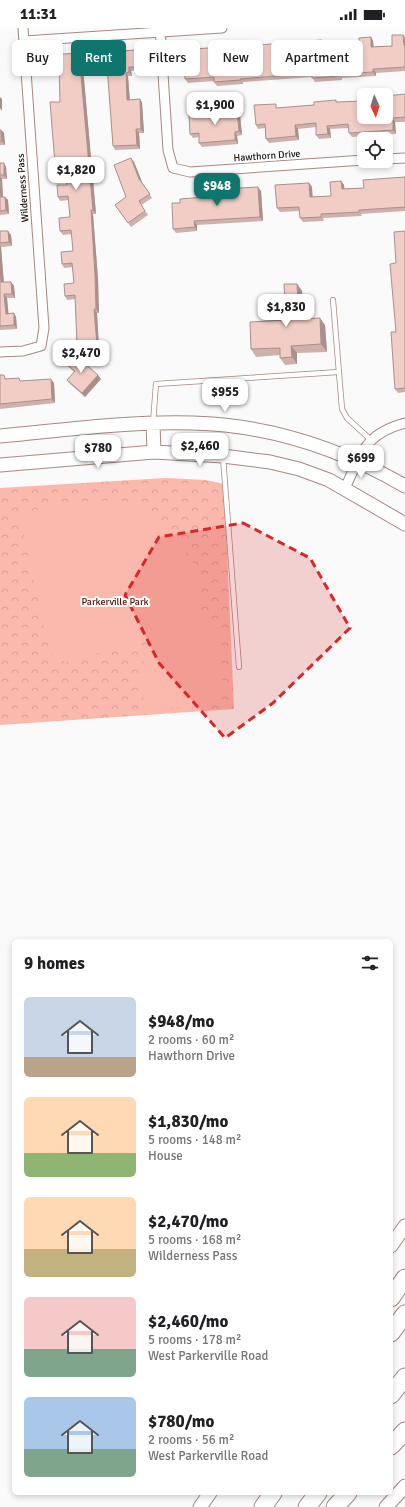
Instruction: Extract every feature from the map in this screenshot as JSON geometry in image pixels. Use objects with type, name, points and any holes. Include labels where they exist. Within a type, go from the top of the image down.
[{"type":"highway","points":[[393,1295],[405,1278]]},
{"type":"highway","points":[[393,1330],[405,1314]]},
{"type":"highway","points":[[393,1392],[405,1377]]},
{"type":"highway","points":[[393,1444],[405,1431]]},
{"type":"highway","points":[[251,1507],[259,1495]]},
{"type":"highway","points":[[263,1507],[272,1495]]},
{"type":"highway","points":[[307,1507],[316,1495]]},
{"type":"highway","points":[[335,1507],[346,1495]]},
{"type":"main road","points":[[153,423],[154,452]]},
{"type":"main road","points":[[0,436],[153,423],[194,423],[237,426],[303,440],[357,462],[405,486]]},
{"type":"main road","points":[[0,465],[154,452],[223,456],[270,462],[299,469],[329,480],[405,524]]},
{"type":"main road","points":[[393,1243],[405,1226]]},
{"type":"main road","points":[[386,1507],[405,1486]]},
{"type":"main road","points":[[200,1507],[209,1495]]},
{"type":"street","name":"Wilderness Pass","points":[[23,28],[24,40]]},
{"type":"street","points":[[47,40],[161,30],[222,28]]},
{"type":"street","name":"Hawthorn Drive","points":[[161,30],[168,150],[172,168],[190,172],[357,160]]},
{"type":"street","name":"Wilderness Pass","points":[[0,352],[23,351],[41,346],[44,328],[26,76]]},
{"type":"street","points":[[393,159],[405,158]]},
{"type":"street","points":[[345,488],[364,448],[371,440],[387,428],[405,423]]},
{"type":"lane","points":[[333,300],[342,410],[348,418],[371,440]]},
{"type":"lane","points":[[153,423],[156,384],[339,372]]},
{"type":"lane","points":[[223,456],[239,667]]},
{"type":"highlighted area","points":[[243,523],[310,558],[350,628],[273,703],[225,738],[159,663],[125,595],[159,537]]},
{"type":"green space","name":"Parkerville Park","points":[[165,478],[206,480],[224,484],[234,709],[0,725],[0,488]]},
{"type":"green space","points":[[119,500],[149,509],[174,535],[198,571],[201,625],[218,621],[224,694],[214,705],[145,710],[140,668],[156,638],[65,662],[50,653],[19,514],[75,502]]},
{"type":"building","points":[[392,35],[403,35],[405,45],[405,67],[373,69],[373,72],[363,73],[363,40],[359,40],[359,38],[371,37],[371,47],[392,46]]},
{"type":"building","points":[[271,44],[271,76],[276,76],[214,82],[214,77],[185,79],[185,76],[200,76],[200,49],[208,48],[208,76],[263,76],[263,45]]},
{"type":"building","points":[[134,50],[134,67],[129,67],[129,72],[126,73],[126,51]]},
{"type":"building","points":[[63,54],[71,54],[71,76],[81,76],[93,210],[91,210],[95,275],[96,309],[94,309],[97,345],[77,346],[75,295],[65,296],[64,284],[74,283],[72,263],[62,264],[61,252],[73,251],[71,230],[60,231],[59,218],[70,217],[68,196],[58,197],[57,185],[67,185],[66,164],[55,164],[50,102],[60,102],[59,76],[63,76]]},
{"type":"building","points":[[126,73],[127,100],[140,99],[141,129],[136,129],[137,145],[113,146],[108,76],[126,76]]},
{"type":"building","points":[[312,76],[339,76],[312,78]]},
{"type":"building","points":[[405,94],[405,117],[393,118],[393,95]]},
{"type":"building","points":[[336,100],[336,102],[357,101],[357,124],[393,124],[393,130],[349,133],[348,124],[327,126],[328,134],[316,135],[316,123],[295,125],[296,136],[266,139],[265,124],[256,125],[254,105],[276,104],[276,108],[314,105],[314,102]]},
{"type":"building","points":[[237,111],[239,131],[235,132],[235,140],[199,143],[199,133],[190,134],[189,115]]},
{"type":"building","points":[[1,130],[2,141],[0,141]]},
{"type":"building","points":[[131,158],[139,179],[150,194],[139,201],[145,211],[128,223],[115,205],[126,197],[114,165]]},
{"type":"building","points":[[0,163],[4,163],[4,175],[0,175]]},
{"type":"building","points":[[405,177],[405,207],[359,210],[359,212],[321,214],[321,217],[300,218],[299,207],[277,208],[275,185],[309,183],[310,197],[331,196],[330,182],[341,181],[342,189],[364,188],[363,180]]},
{"type":"building","points":[[0,186],[1,197],[5,197],[6,210],[0,211]]},
{"type":"building","points":[[258,187],[260,217],[194,221],[195,227],[173,229],[172,203],[180,203],[180,199],[205,197],[204,190]]},
{"type":"building","points":[[0,231],[8,231],[9,242],[0,243]]},
{"type":"building","points":[[405,231],[405,388],[395,389],[391,332],[396,332],[390,264],[396,263],[394,232]]},
{"type":"building","points":[[0,267],[1,282],[11,282],[12,294],[4,294],[6,314],[14,313],[14,325],[0,326]]},
{"type":"building","points":[[284,284],[297,284],[299,319],[320,318],[321,344],[291,346],[292,357],[280,358],[280,348],[251,349],[250,322],[286,320]]},
{"type":"building","points":[[75,355],[98,375],[82,393],[67,380],[75,371],[67,365]]},
{"type":"building","points":[[0,375],[4,375],[5,379],[19,378],[20,381],[51,379],[52,399],[0,404]]}]
